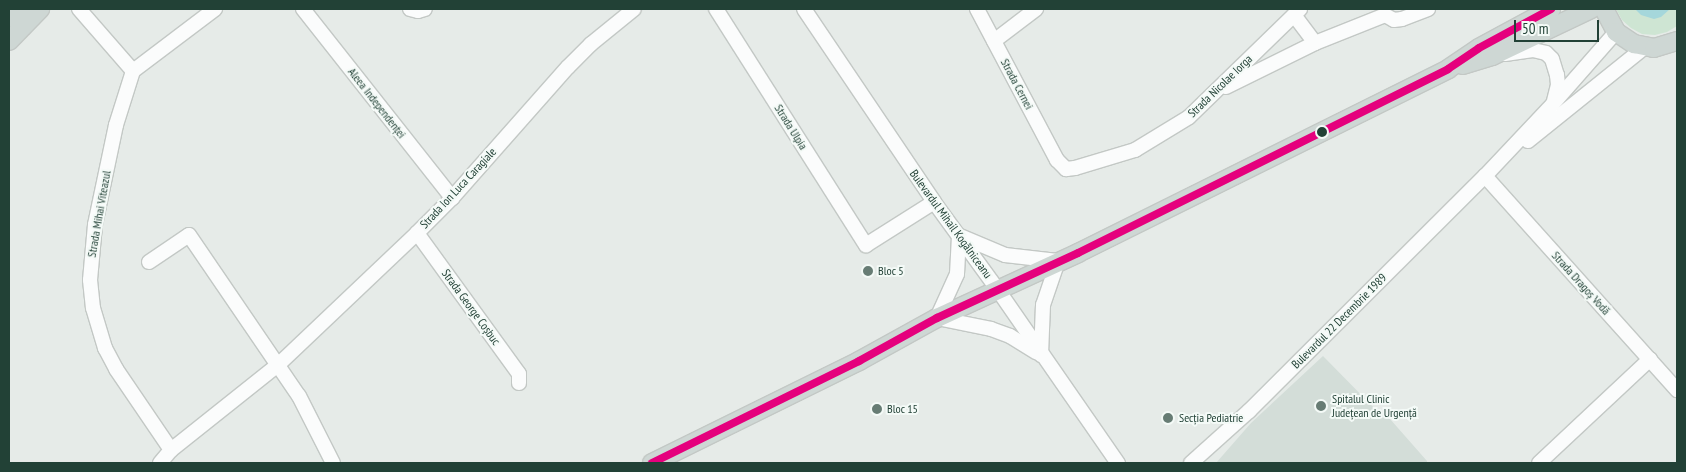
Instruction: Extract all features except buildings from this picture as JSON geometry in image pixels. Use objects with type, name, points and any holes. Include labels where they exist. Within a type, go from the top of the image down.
[{"type":"main road","points":[[9,18],[18,9]]},
{"type":"main road","points":[[9,41],[40,9]]},
{"type":"main road","points":[[652,463],[859,361],[937,318],[1058,261],[1448,69],[1479,48],[1552,9]]},
{"type":"main road","points":[[1448,69],[1492,56],[1591,9]]},
{"type":"main road","points":[[1604,9],[1607,18],[1616,32],[1624,39],[1645,47],[1673,44]]},
{"type":"street","points":[[79,9],[133,71],[215,9]]},
{"type":"street","name":"Aleea Independenței","points":[[303,9],[452,198]]},
{"type":"street","points":[[410,9],[418,11],[425,9]]},
{"type":"street","name":"Strada Ion Luca Caragiale","points":[[160,463],[171,450],[279,364],[417,233],[452,198],[568,67],[591,44],[634,9]]},
{"type":"street","name":"Strada Ulpia","points":[[716,9],[866,245],[934,202]]},
{"type":"street","name":"Bulevardul Mihail Kogălniceanu","points":[[804,9],[934,202],[998,290],[1041,355],[1118,463]]},
{"type":"street","name":"Strada Cernei","points":[[977,9],[1057,160]]},
{"type":"street","points":[[994,41],[1036,9]]},
{"type":"street","points":[[1214,92],[1315,43],[1385,15],[1394,20],[1402,19],[1428,9]]},
{"type":"street","name":"Strada Nicolae Iorga","points":[[1057,160],[1066,168],[1075,168],[1135,150],[1189,117],[1297,12],[1315,43]]},
{"type":"street","name":"Bulevardul 22 Decembrie 1989","points":[[1191,463],[1249,412],[1485,176],[1552,105],[1616,32]]},
{"type":"street","name":"Bulevardul 22 Decembrie 1989","points":[[1485,176],[1645,47]]},
{"type":"street","points":[[1492,56],[1533,50],[1546,53],[1552,59],[1557,75],[1558,85],[1552,105]]},
{"type":"street","name":"Strada Mihai Viteazul","points":[[133,71],[116,125],[95,225],[90,273],[93,308],[105,348],[116,369],[171,450]]},
{"type":"street","name":"Strada Dragoș Vodă","points":[[1485,176],[1677,390]]},
{"type":"street","name":"Strada George Coșbuc","points":[[417,233],[519,374],[519,383]]},
{"type":"street","points":[[149,262],[189,235],[279,364],[299,396],[333,463]]},
{"type":"street","points":[[959,236],[1005,254],[1058,261],[1050,278],[1043,305],[1041,355],[1004,333],[937,318],[957,274],[959,236]]},
{"type":"street","points":[[1539,463],[1650,359]]},
{"type":"shaded area","name":"Spitalul Clinic Județean de Urgență","points":[[1323,356],[1380,414],[1383,411],[1427,463],[1216,463],[1251,423]]},
{"type":"green space","points":[[1616,9],[1677,9],[1677,26],[1667,32],[1655,35],[1642,34],[1622,20]]},
{"type":"water","points":[[1635,9],[1670,9],[1661,17],[1654,19],[1641,15]]},
{"type":"transit line","points":[[652,463],[859,361],[937,318],[1078,253],[1448,69],[1479,48],[1551,9]]},
{"type":"place","name":"Bloc 5","points":[[868,271]]},
{"type":"place","name":"Spitalul Clinic Județean de Urgență","points":[[1321,406]]},
{"type":"place","name":"Bloc 15","points":[[877,409]]},
{"type":"place","name":"Secția Pediatrie","points":[[1168,418]]}]
